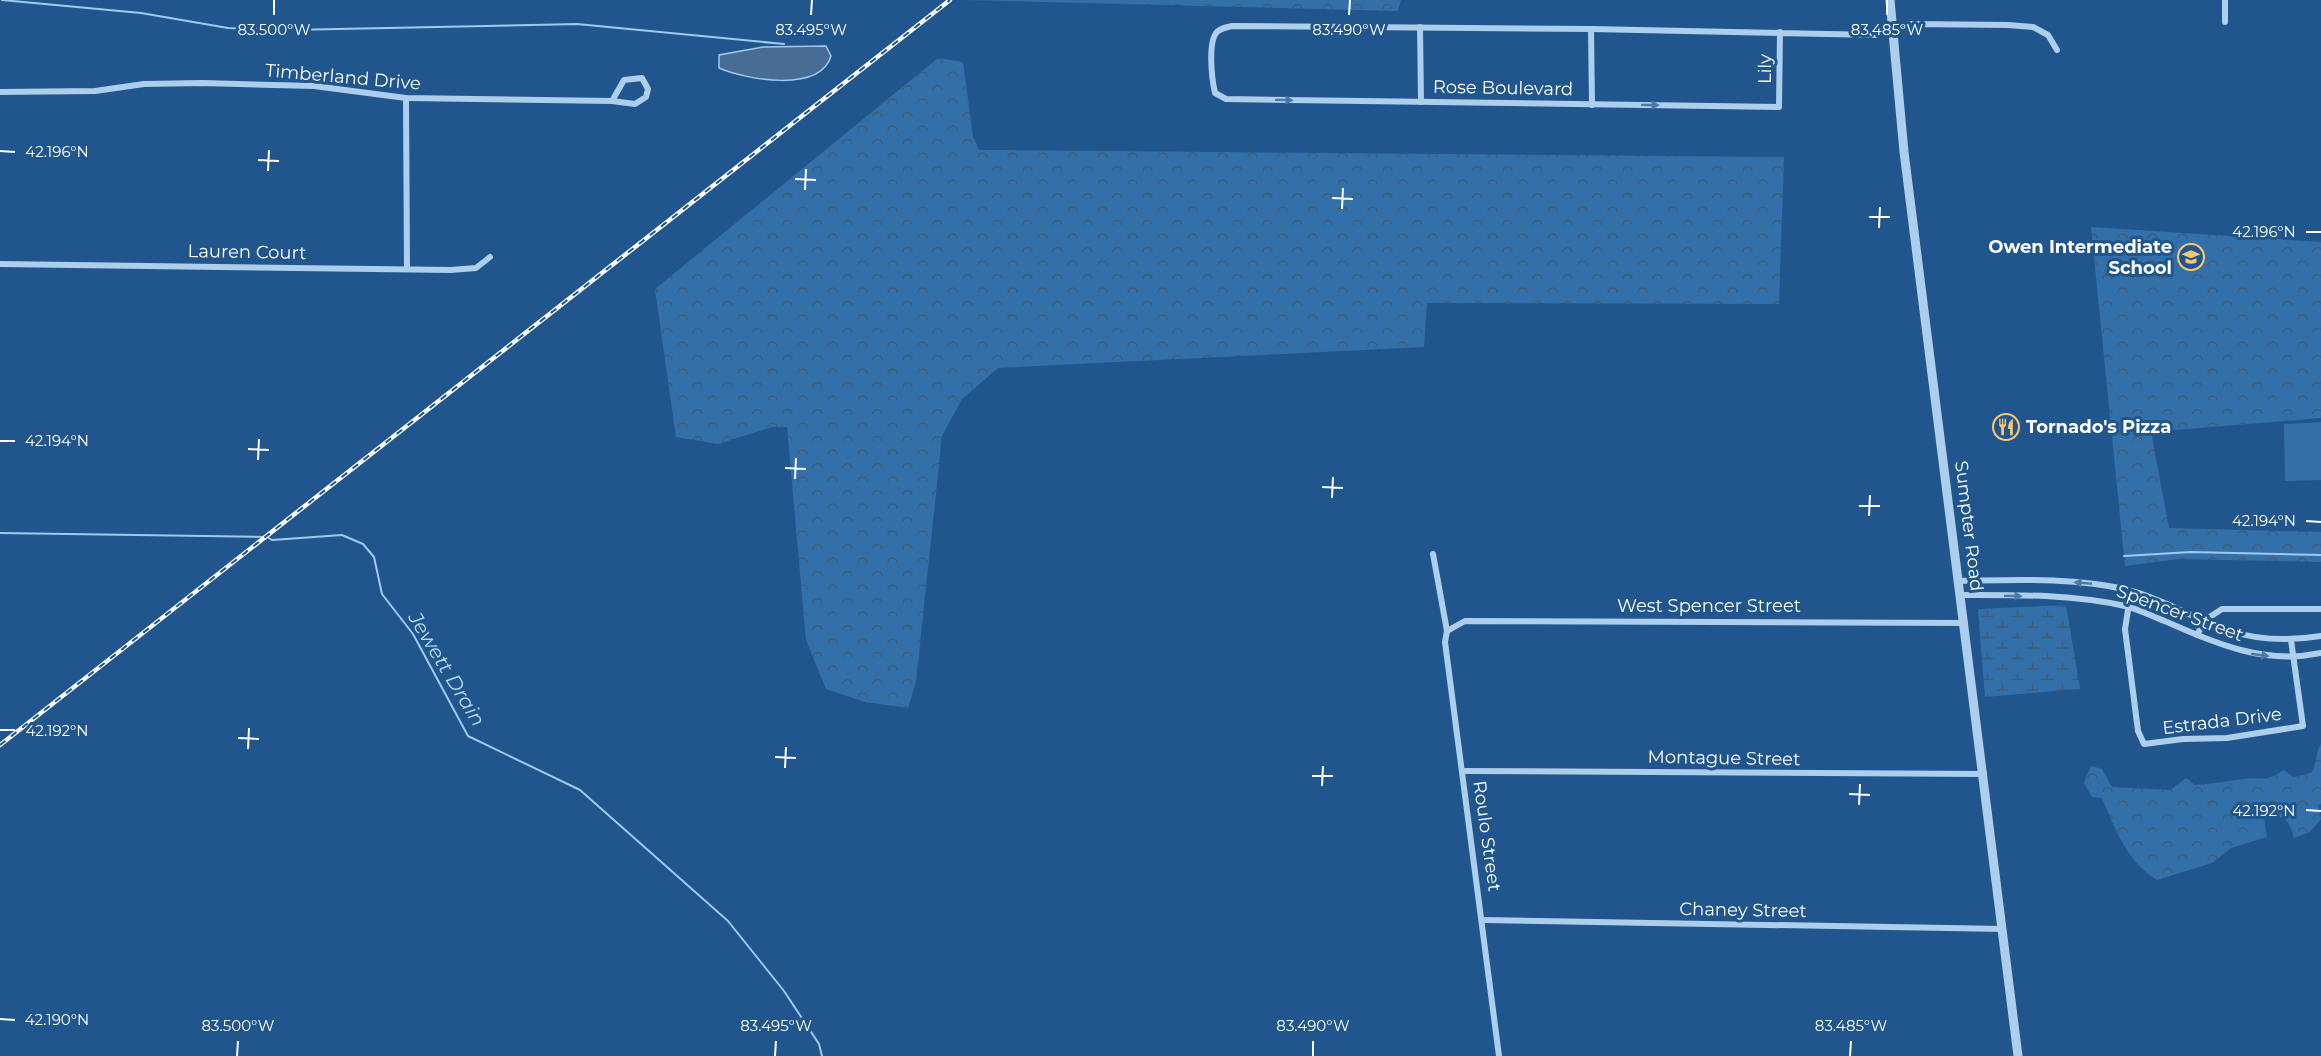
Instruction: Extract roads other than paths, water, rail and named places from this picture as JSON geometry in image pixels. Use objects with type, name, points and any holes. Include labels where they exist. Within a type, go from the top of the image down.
[{"type":"street","name":"Sumpter Road","points":[[1890,0],[1904,152],[2018,1056]]},
{"type":"street","points":[[2225,0],[2225,22]]},
{"type":"street","points":[[1421,102],[1420,27],[1591,28],[1877,36],[1891,29],[1911,24],[2033,27],[2048,35],[2057,50]]},
{"type":"street","name":"Rose Boulevard","points":[[1420,27],[1229,27],[1220,29],[1215,35],[1212,49],[1215,93],[1226,99],[1779,106]]},
{"type":"street","points":[[1591,28],[1592,105]]},
{"type":"street","name":"Lily","points":[[1779,106],[1780,32]]},
{"type":"street","name":"Timberland Drive","points":[[0,92],[95,91],[144,84],[202,83],[314,86],[406,98],[612,101],[635,104],[646,98],[648,89],[642,78],[624,80],[612,101]]},
{"type":"street","points":[[406,98],[407,269]]},
{"type":"street","name":"Lauren Court","points":[[0,264],[407,269],[476,268],[490,257]]},
{"type":"street","name":"Roulo Street","points":[[1434,554],[1447,631],[1445,642],[1499,1056]]},
{"type":"street","points":[[1959,581],[2070,582],[2131,591],[2230,631],[2264,639],[2291,640],[2321,636]]},
{"type":"street","name":"Estrada Drive","points":[[2131,591],[2125,629],[2138,731],[2144,744],[2183,739],[2227,738],[2303,726],[2291,640]]},
{"type":"street","name":"Spencer Street","points":[[1961,595],[2064,596],[2127,606],[2243,652],[2292,657],[2321,653]]},
{"type":"street","points":[[2197,635],[2205,620],[2222,609],[2321,609]]},
{"type":"street","name":"West Spencer Street","points":[[1447,631],[1465,621],[1516,620],[1965,623]]},
{"type":"street","name":"Montague Street","points":[[1463,771],[1984,774]]},
{"type":"street","name":"Chaney Street","points":[[1483,920],[2003,929]]},
{"type":"waterway","points":[[2,0],[141,13],[228,28],[289,30],[577,24],[784,44]]},
{"type":"waterway","name":"Jewett Drain","points":[[0,533],[267,537],[272,540],[342,535],[363,544],[374,557],[382,594],[413,634],[468,736],[580,790],[728,921],[784,991],[819,1044],[822,1056]]},
{"type":"waterway","points":[[2124,556],[2191,552],[2321,555]]},
{"type":"railway","points":[[0,745],[950,0]]},
{"type":"place","name":"Owen Intermediate School","points":[[2191,257]]},
{"type":"place","name":"Tornado's Pizza","points":[[2006,427]]}]
